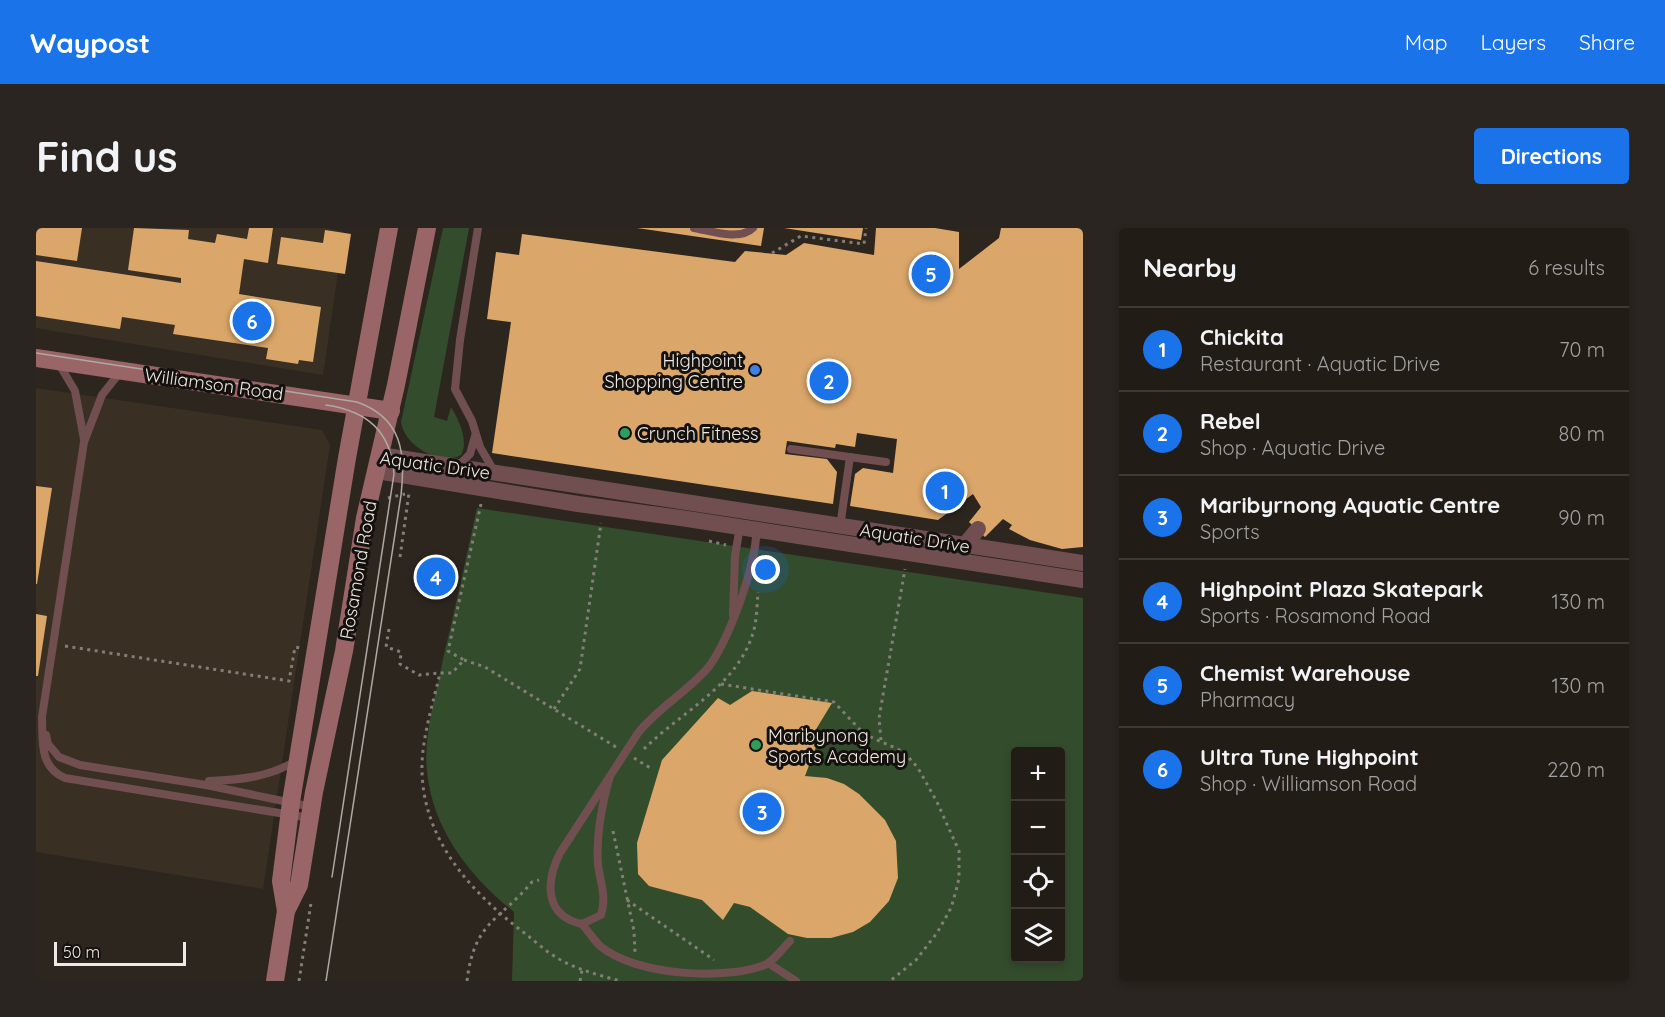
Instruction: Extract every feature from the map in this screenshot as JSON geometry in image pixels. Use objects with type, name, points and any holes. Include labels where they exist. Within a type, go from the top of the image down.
[{"type":"street","name":"Rosamond Road","points":[[286,911],[280,881],[290,808],[347,458],[388,228]]},
{"type":"street","name":"Rosamond Road","points":[[274,981],[286,911],[299,885],[311,813],[344,651],[365,518],[391,411],[427,228]]},
{"type":"street","name":"Williamson Road","points":[[36,358],[391,411]]},
{"type":"street","name":"Aquatic Drive","points":[[347,458],[578,504],[749,523],[840,527],[1083,563]]},
{"type":"street","name":"Aquatic Drive","points":[[378,463],[454,467],[499,474],[749,523],[1083,580]]},
{"type":"street","points":[[964,546],[978,529]]},
{"type":"lane","points":[[478,228],[463,318],[455,389],[470,417],[490,468],[499,474]]},
{"type":"lane","points":[[694,228],[739,235],[747,234],[753,228]]},
{"type":"lane","points":[[57,361],[75,391],[84,442]]},
{"type":"lane","points":[[122,370],[102,395],[84,442],[42,717],[43,748],[49,766],[65,778],[290,808]]},
{"type":"lane","points":[[454,467],[468,458],[474,444],[475,433]]},
{"type":"lane","points":[[791,449],[886,462]]},
{"type":"lane","points":[[840,527],[849,457]]},
{"type":"lane","points":[[733,615],[735,556],[749,523]]},
{"type":"lane","points":[[610,776],[604,797],[598,863],[605,904],[601,915],[582,924],[570,922],[554,907],[551,897],[552,875],[560,854],[610,776],[625,753],[649,719],[707,669],[727,640],[750,567],[749,523]]},
{"type":"lane","points":[[42,717],[48,744],[59,757],[80,765],[188,782],[311,813]]},
{"type":"lane","points":[[188,782],[254,777],[286,767],[299,758]]},
{"type":"lane","points":[[582,924],[600,946],[636,965],[676,975],[737,976],[768,963],[790,940]]},
{"type":"lane","points":[[768,963],[796,981]]},
{"type":"path","points":[[772,253],[801,236],[864,244],[866,228]]},
{"type":"path","points":[[481,504],[448,651],[464,660],[486,667],[652,769]]},
{"type":"path","points":[[554,710],[580,669],[601,521]]},
{"type":"path","points":[[881,741],[879,718],[906,567]]},
{"type":"path","points":[[630,768],[635,759],[658,735],[721,684],[742,660],[754,632],[759,589]]},
{"type":"path","points":[[388,628],[386,647],[401,652],[400,664],[419,675],[452,673],[464,660]]},
{"type":"path","points":[[54,645],[289,681],[295,647],[300,648]]},
{"type":"path","points":[[440,673],[422,759],[423,784],[428,808],[447,855],[476,892],[498,913],[558,959],[582,970],[620,981]]},
{"type":"path","points":[[721,684],[834,702],[864,734],[904,752],[918,768],[955,840],[960,864],[951,908],[937,933],[916,960],[890,981]]},
{"type":"path","points":[[613,829],[634,932],[636,965]]},
{"type":"path","points":[[467,981],[470,957],[488,922],[532,882],[552,875]]},
{"type":"path","points":[[627,900],[737,976]]},
{"type":"path","points":[[580,981],[582,970]]},
{"type":"shaded area","points":[[36,228],[325,228],[344,232],[323,375],[36,328]]},
{"type":"shaded area","points":[[36,388],[322,430],[330,445],[263,889],[36,852]]},
{"type":"green space","points":[[443,228],[469,228],[434,417],[447,421],[451,407],[457,418],[464,443],[461,455],[453,458],[443,458],[424,452],[409,439],[401,422]]},
{"type":"green space","name":"Maribynong Sports Academy","points":[[477,508],[1083,598],[1083,981],[512,981],[514,912],[469,868],[456,851],[437,813],[431,793],[426,758],[431,715]]},
{"type":"building","points":[[36,228],[82,228],[77,261],[36,255]]},
{"type":"building","points":[[134,228],[189,230],[188,239],[215,243],[217,234],[247,239],[249,228],[273,228],[268,263],[244,259],[239,294],[321,307],[313,362],[299,360],[298,364],[266,359],[268,348],[173,334],[175,325],[122,317],[120,329],[36,316],[36,261],[181,283],[181,278],[128,270]]},
{"type":"building","points":[[637,228],[764,228],[761,246]]},
{"type":"building","points":[[784,228],[863,228],[861,240]]},
{"type":"building","name":"Highpoint Shopping Centre","points":[[876,228],[935,228],[959,232],[959,269],[999,238],[1001,228],[1083,228],[1083,547],[1062,549],[1030,540],[1009,529],[1012,525],[1003,519],[985,537],[969,522],[981,507],[973,494],[938,520],[850,506],[855,474],[863,468],[893,473],[897,439],[857,433],[855,447],[836,444],[835,448],[787,441],[785,454],[827,459],[837,472],[833,504],[492,453],[511,322],[487,319],[496,252],[519,255],[522,234],[735,262],[745,251],[786,255],[804,243],[874,255]]},
{"type":"building","points":[[325,230],[351,234],[345,274],[277,264],[281,237],[323,243]]},
{"type":"building","points":[[36,486],[52,488],[37,584],[36,584]]},
{"type":"building","points":[[36,614],[47,616],[38,676],[36,676]]},
{"type":"building","points":[[752,691],[832,703],[815,731],[821,734],[805,776],[827,778],[844,784],[859,794],[885,820],[896,841],[898,878],[889,901],[870,922],[853,932],[831,938],[807,938],[788,934],[750,907],[734,903],[723,920],[702,900],[649,886],[638,874],[637,843],[662,760],[718,698],[730,705]]},
{"type":"tram line","points":[[36,353],[357,402],[384,417],[398,439],[403,465],[401,495],[326,981]]},
{"type":"tram line","points":[[326,405],[354,412],[374,426],[388,446],[394,474],[332,877]]},
{"type":"place","name":"Chemist Warehouse","points":[[931,274]]},
{"type":"place","name":"Ultra Tune Highpoint","points":[[252,321]]},
{"type":"place","name":"Highpoint Shopping Centre","points":[[755,370]]},
{"type":"place","name":"Rebel","points":[[829,381]]},
{"type":"place","name":"Crunch Fitness","points":[[625,433]]},
{"type":"place","name":"Chickita","points":[[945,491]]},
{"type":"place","name":"Highpoint Plaza Skatepark","points":[[436,577]]},
{"type":"place","name":"Maribynong Sports Academy","points":[[756,745]]},
{"type":"place","name":"Maribyrnong Aquatic Centre","points":[[762,812]]}]
